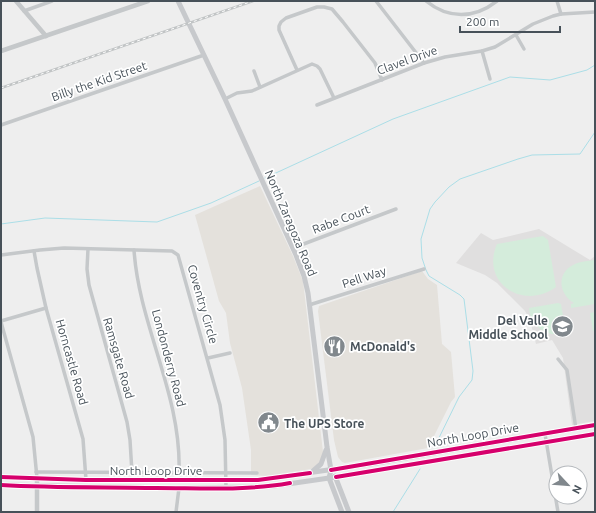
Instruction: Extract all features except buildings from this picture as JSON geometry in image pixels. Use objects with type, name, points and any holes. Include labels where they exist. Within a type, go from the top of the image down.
[{"type":"main road","name":"North Zaragoza Road","points":[[178,1],[225,99],[293,248],[304,276],[331,470],[329,478]]},
{"type":"main road","name":"North Loop Drive","points":[[1,477],[86,480],[258,480],[331,470],[595,425]]},
{"type":"main road","name":"North Loop Drive","points":[[1,485],[179,488],[274,486],[595,434]]},
{"type":"main road","points":[[310,473],[317,469],[321,464],[327,447]]},
{"type":"main road","points":[[412,456],[414,463]]},
{"type":"main road","name":"North Zaragoza Road","points":[[331,470],[336,477],[349,512]]},
{"type":"main road","points":[[329,478],[342,512]]},
{"type":"street","points":[[16,1],[46,36]]},
{"type":"street","points":[[24,11],[52,1]]},
{"type":"street","points":[[1,51],[148,1]]},
{"type":"street","points":[[376,1],[424,63]]},
{"type":"street","points":[[426,1],[444,12],[461,15],[479,12],[497,1]]},
{"type":"street","points":[[557,1],[561,14]]},
{"type":"street","points":[[297,70],[279,30],[279,26],[286,18],[316,7],[324,7],[333,10],[343,22],[375,63],[382,80]]},
{"type":"street","name":"Clavel Drive","points":[[317,105],[424,63],[445,57],[482,51],[495,47],[539,21],[561,14],[595,12]]},
{"type":"street","points":[[516,35],[524,49]]},
{"type":"street","points":[[482,51],[490,79]]},
{"type":"street","name":"Billy the Kid Street","points":[[1,126],[204,55]]},
{"type":"street","points":[[225,99],[237,93],[252,91],[309,65],[317,66],[321,70],[334,98]]},
{"type":"street","points":[[254,71],[260,87]]},
{"type":"street","name":"Rabe Court","points":[[293,248],[396,208]]},
{"type":"street","name":"Coventry Circle","points":[[1,255],[53,248],[172,251],[178,255],[208,358],[222,413],[225,440],[226,488]]},
{"type":"street","name":"Ramsgate Road","points":[[88,248],[87,268],[89,285],[127,422],[132,472]]},
{"type":"street","name":"Horncastle Road","points":[[34,250],[36,268],[46,308],[84,445],[86,480]]},
{"type":"street","name":"Londonderry Road","points":[[134,250],[138,283],[176,426],[179,473]]},
{"type":"street","name":"Pell Way","points":[[309,305],[424,269]]},
{"type":"street","points":[[37,512],[37,478],[35,446],[32,430],[1,322],[46,308]]},
{"type":"street","points":[[208,358],[230,353]]},
{"type":"street","points":[[558,359],[567,370],[576,429]]},
{"type":"street","points":[[544,434],[558,512]]},
{"type":"street","points":[[36,472],[257,473]]},
{"type":"street","points":[[176,512],[179,488]]},
{"type":"shaded area","points":[[260,186],[303,281],[323,452],[321,461],[315,468],[267,476],[251,475],[251,450],[242,388],[230,343],[226,313],[219,301],[195,215]]},
{"type":"shaded area","name":"Del Valle Middle School","points":[[539,229],[590,260],[595,256],[595,421],[572,425],[563,358],[552,340],[536,344],[530,320],[525,311],[497,283],[485,275],[456,263],[481,233],[493,240]]},
{"type":"shaded area","points":[[422,271],[428,279],[437,285],[442,344],[451,352],[455,397],[428,448],[345,463],[342,462],[338,457],[334,440],[318,311],[319,306]]},
{"type":"green space","points":[[543,236],[548,240],[556,287],[543,294],[530,296],[518,294],[508,289],[499,281],[494,271],[493,258],[497,244]]},
{"type":"green space","points":[[595,260],[595,304],[571,308],[571,304],[574,303],[565,295],[562,284],[564,273],[573,265],[584,261]]},
{"type":"green space","points":[[558,303],[561,304],[566,333],[553,334],[541,330],[533,320],[529,308]]},
{"type":"green space","points":[[595,312],[595,330],[593,331],[590,313]]},
{"type":"waterway","points":[[265,178],[393,119],[510,77],[550,80],[587,70],[595,65]]},
{"type":"waterway","points":[[435,446],[459,397],[472,380],[473,371],[464,299],[429,276],[422,258],[421,239],[430,209],[449,187],[460,179],[532,155],[580,154],[595,132]]},
{"type":"waterway","points":[[1,224],[45,218],[157,222],[211,203],[259,181]]},
{"type":"waterway","points":[[393,512],[420,469]]},
{"type":"railway","points":[[1,88],[253,1]]},
{"type":"cycle path","points":[[331,470],[595,425]]},
{"type":"cycle path","points":[[336,477],[595,434]]},
{"type":"cycle path","points":[[1,477],[86,480],[258,480],[310,473]]},
{"type":"cycle path","points":[[1,485],[59,487],[223,488],[273,486],[290,483]]},
{"type":"place","name":"Del Valle Middle School","points":[[563,327]]},
{"type":"place","name":"McDonald's","points":[[335,346]]},
{"type":"place","name":"The UPS Store","points":[[269,423]]}]
